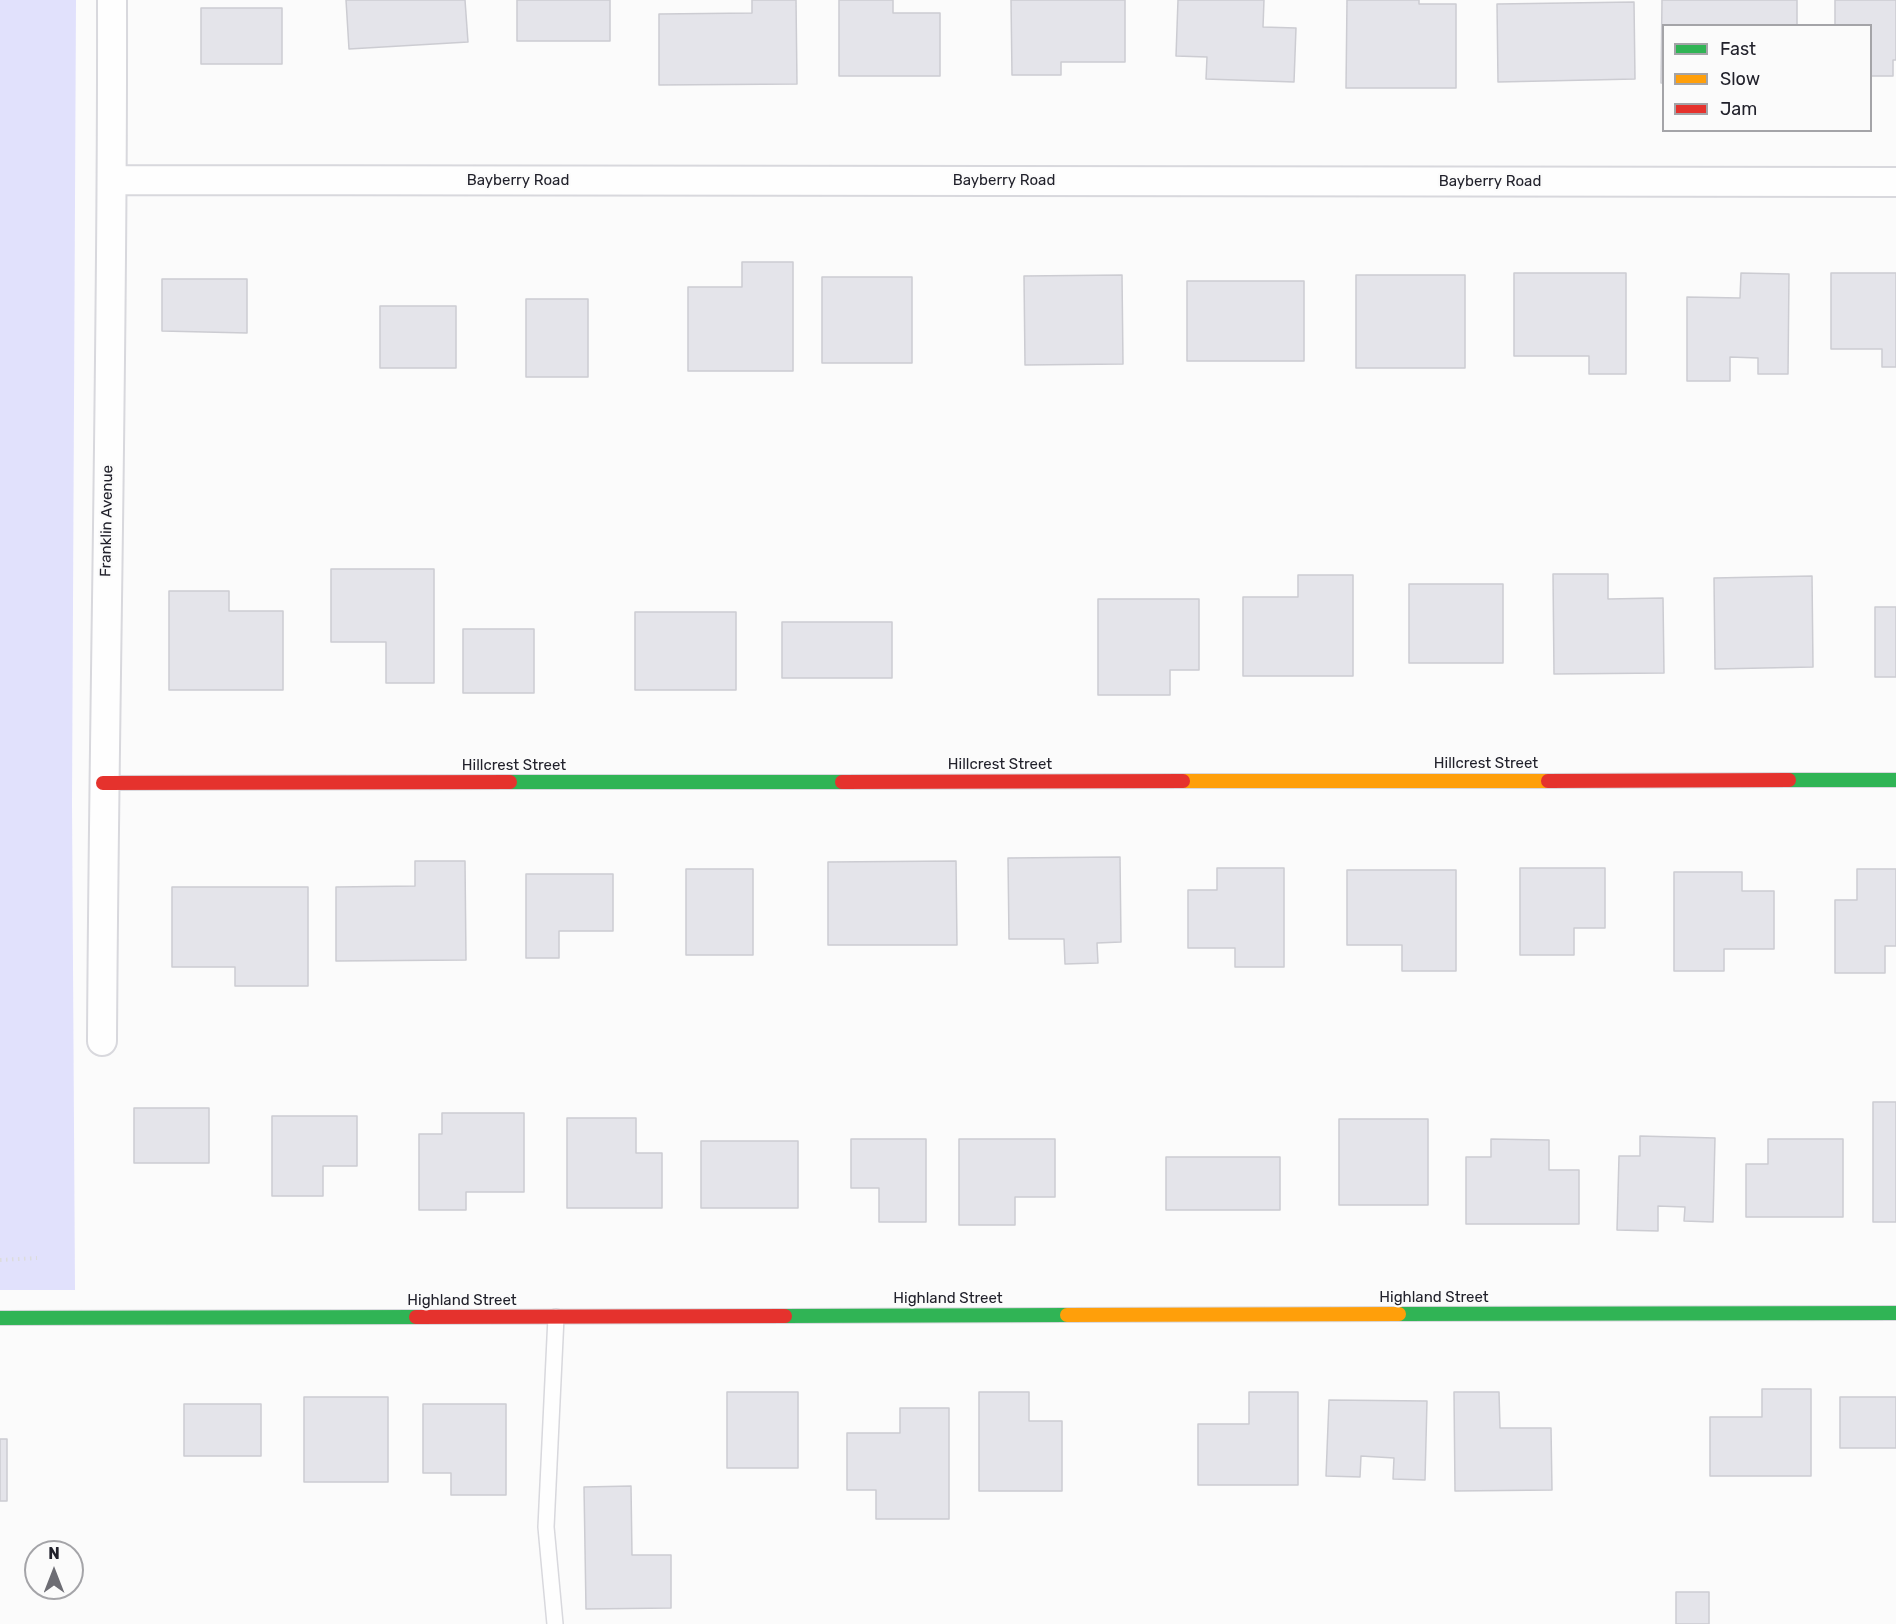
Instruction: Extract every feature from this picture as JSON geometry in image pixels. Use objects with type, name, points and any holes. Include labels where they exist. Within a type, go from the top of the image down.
[{"type":"street","name":"Franklin Avenue","points":[[102,1041],[103,783],[113,180],[112,0]]},
{"type":"street","name":"Bayberry Road","points":[[113,180],[1896,182]]},
{"type":"street","name":"Hillcrest Street","points":[[103,783],[1896,780]]},
{"type":"street","name":"Highland Street","points":[[0,1318],[1896,1313]]},
{"type":"lane","points":[[555,1624],[546,1527],[556,1317]]},
{"type":"path","points":[[0,1260],[37,1258]]},
{"type":"shaded area","points":[[0,0],[76,0],[72,803],[75,1290],[0,1290]]},
{"type":"building","points":[[346,0],[465,0],[468,42],[349,49]]},
{"type":"building","points":[[517,0],[610,0],[610,41],[517,41]]},
{"type":"building","points":[[752,0],[796,0],[797,84],[659,85],[659,14],[752,13]]},
{"type":"building","points":[[839,0],[893,0],[893,13],[940,13],[940,76],[839,76]]},
{"type":"building","points":[[1011,0],[1125,0],[1125,62],[1061,62],[1061,75],[1012,75]]},
{"type":"building","points":[[1178,0],[1264,0],[1263,27],[1296,28],[1294,82],[1206,79],[1207,57],[1176,56]]},
{"type":"building","points":[[1347,0],[1419,0],[1419,4],[1456,4],[1456,88],[1346,88]]},
{"type":"building","points":[[1662,0],[1797,0],[1797,24],[1662,24],[1661,83]]},
{"type":"building","points":[[1835,0],[1896,0],[1896,60],[1893,60],[1893,76],[1872,76],[1872,24],[1835,24]]},
{"type":"building","points":[[1634,2],[1635,79],[1498,82],[1497,4]]},
{"type":"building","points":[[201,8],[282,8],[282,64],[201,64]]},
{"type":"building","points":[[742,262],[793,262],[793,371],[688,371],[688,287],[742,287]]},
{"type":"building","points":[[1514,273],[1626,273],[1626,374],[1589,374],[1589,356],[1514,356]]},
{"type":"building","points":[[1741,273],[1789,274],[1788,374],[1758,374],[1758,358],[1730,357],[1730,381],[1687,381],[1687,297],[1740,298]]},
{"type":"building","points":[[1831,273],[1896,273],[1896,367],[1882,367],[1882,349],[1831,349]]},
{"type":"building","points":[[1122,275],[1123,364],[1025,365],[1024,276]]},
{"type":"building","points":[[1356,275],[1465,275],[1465,368],[1356,368]]},
{"type":"building","points":[[822,277],[912,277],[912,363],[822,363]]},
{"type":"building","points":[[162,279],[247,279],[247,333],[162,331]]},
{"type":"building","points":[[1187,281],[1304,281],[1304,361],[1187,361]]},
{"type":"building","points":[[526,299],[588,299],[588,377],[526,377]]},
{"type":"building","points":[[380,306],[456,306],[456,368],[380,368]]},
{"type":"building","points":[[331,569],[434,569],[434,683],[386,683],[386,642],[331,642]]},
{"type":"building","points":[[1553,574],[1608,574],[1608,599],[1663,598],[1664,673],[1554,674]]},
{"type":"building","points":[[1298,575],[1353,575],[1353,676],[1243,676],[1243,597],[1298,597]]},
{"type":"building","points":[[1812,576],[1813,667],[1715,669],[1714,578]]},
{"type":"building","points":[[1409,584],[1503,584],[1503,663],[1409,663]]},
{"type":"building","points":[[169,591],[229,591],[229,611],[283,611],[283,690],[169,690]]},
{"type":"building","points":[[1098,599],[1199,599],[1199,670],[1170,670],[1170,695],[1098,695]]},
{"type":"building","points":[[1875,607],[1896,607],[1896,677],[1875,677]]},
{"type":"building","points":[[635,612],[736,612],[736,690],[635,690]]},
{"type":"building","points":[[782,622],[892,622],[892,678],[782,678]]},
{"type":"building","points":[[463,629],[534,629],[534,693],[463,693]]},
{"type":"building","points":[[1120,857],[1121,942],[1097,943],[1098,963],[1065,964],[1064,939],[1009,939],[1008,858]]},
{"type":"building","points":[[415,861],[465,861],[466,960],[336,961],[336,887],[415,886]]},
{"type":"building","points":[[956,861],[957,945],[828,945],[828,862]]},
{"type":"building","points":[[1217,868],[1284,868],[1284,967],[1235,967],[1235,948],[1188,948],[1188,890],[1217,890]]},
{"type":"building","points":[[1520,868],[1605,868],[1605,928],[1574,928],[1574,955],[1520,955]]},
{"type":"building","points":[[686,869],[753,869],[753,955],[686,955]]},
{"type":"building","points":[[1857,869],[1896,869],[1896,946],[1885,946],[1885,973],[1835,973],[1835,900],[1857,900]]},
{"type":"building","points":[[1347,870],[1456,870],[1456,971],[1402,971],[1402,945],[1347,945]]},
{"type":"building","points":[[1674,872],[1742,872],[1742,891],[1774,891],[1774,949],[1724,949],[1724,971],[1674,971]]},
{"type":"building","points":[[526,874],[613,874],[613,931],[559,931],[559,958],[526,958]]},
{"type":"building","points":[[172,887],[308,887],[308,986],[235,986],[235,967],[172,967]]},
{"type":"building","points":[[1873,1102],[1896,1102],[1896,1222],[1873,1222]]},
{"type":"building","points":[[134,1108],[209,1108],[209,1163],[134,1163]]},
{"type":"building","points":[[442,1113],[524,1113],[524,1192],[466,1192],[466,1210],[419,1210],[419,1134],[442,1134]]},
{"type":"building","points":[[272,1116],[357,1116],[357,1166],[323,1166],[323,1196],[272,1196]]},
{"type":"building","points":[[567,1118],[636,1118],[636,1153],[662,1153],[662,1208],[567,1208]]},
{"type":"building","points":[[1339,1119],[1428,1119],[1428,1205],[1339,1205]]},
{"type":"building","points":[[1640,1136],[1715,1138],[1713,1222],[1684,1221],[1685,1207],[1658,1206],[1658,1231],[1617,1230],[1619,1156],[1640,1156]]},
{"type":"building","points":[[851,1139],[926,1139],[926,1222],[879,1222],[879,1188],[851,1188]]},
{"type":"building","points":[[959,1139],[1055,1139],[1055,1197],[1015,1197],[1015,1225],[959,1225]]},
{"type":"building","points":[[1491,1139],[1549,1140],[1549,1170],[1579,1170],[1579,1224],[1466,1224],[1466,1157],[1491,1157]]},
{"type":"building","points":[[1768,1139],[1843,1139],[1843,1217],[1746,1217],[1746,1164],[1768,1164]]},
{"type":"building","points":[[701,1141],[798,1141],[798,1208],[701,1208]]},
{"type":"building","points":[[1166,1157],[1280,1157],[1280,1210],[1166,1210]]},
{"type":"building","points":[[1762,1389],[1811,1389],[1811,1476],[1710,1476],[1710,1417],[1762,1417]]},
{"type":"building","points":[[727,1392],[798,1392],[798,1468],[727,1468]]},
{"type":"building","points":[[979,1392],[1029,1392],[1029,1421],[1062,1421],[1062,1491],[979,1491]]},
{"type":"building","points":[[1249,1392],[1298,1392],[1298,1485],[1198,1485],[1198,1424],[1249,1424]]},
{"type":"building","points":[[1454,1392],[1499,1392],[1500,1428],[1551,1428],[1552,1490],[1455,1491]]},
{"type":"building","points":[[304,1397],[388,1397],[388,1482],[304,1482]]},
{"type":"building","points":[[1840,1397],[1896,1397],[1896,1448],[1840,1448]]},
{"type":"building","points":[[1329,1400],[1427,1401],[1425,1480],[1393,1479],[1394,1458],[1361,1456],[1360,1477],[1326,1476]]},
{"type":"building","points":[[184,1404],[261,1404],[261,1456],[184,1456]]},
{"type":"building","points":[[423,1404],[506,1404],[506,1495],[451,1495],[451,1473],[423,1473]]},
{"type":"building","points":[[900,1408],[949,1408],[949,1519],[876,1519],[876,1490],[847,1490],[847,1433],[900,1433]]},
{"type":"building","points":[[0,1439],[7,1439],[7,1501],[0,1501]]},
{"type":"building","points":[[631,1486],[632,1555],[671,1555],[671,1608],[586,1609],[584,1487]]},
{"type":"building","points":[[1676,1592],[1709,1592],[1709,1624],[1676,1624]]},
{"type":"traffic: fast","points":[[1789,780],[1896,780]]},
{"type":"traffic: fast","points":[[510,782],[842,782]]},
{"type":"traffic: fast","points":[[1399,1314],[1896,1313]]},
{"type":"traffic: fast","points":[[785,1316],[1067,1315]]},
{"type":"traffic: fast","points":[[0,1318],[416,1317]]},
{"type":"traffic: slow","points":[[1183,781],[1548,781]]},
{"type":"traffic: slow","points":[[1067,1315],[1399,1314]]},
{"type":"traffic: jam","points":[[1548,781],[1789,780]]},
{"type":"traffic: jam","points":[[842,782],[1183,781]]},
{"type":"traffic: jam","points":[[103,783],[510,782]]},
{"type":"traffic: jam","points":[[416,1317],[785,1316]]}]
